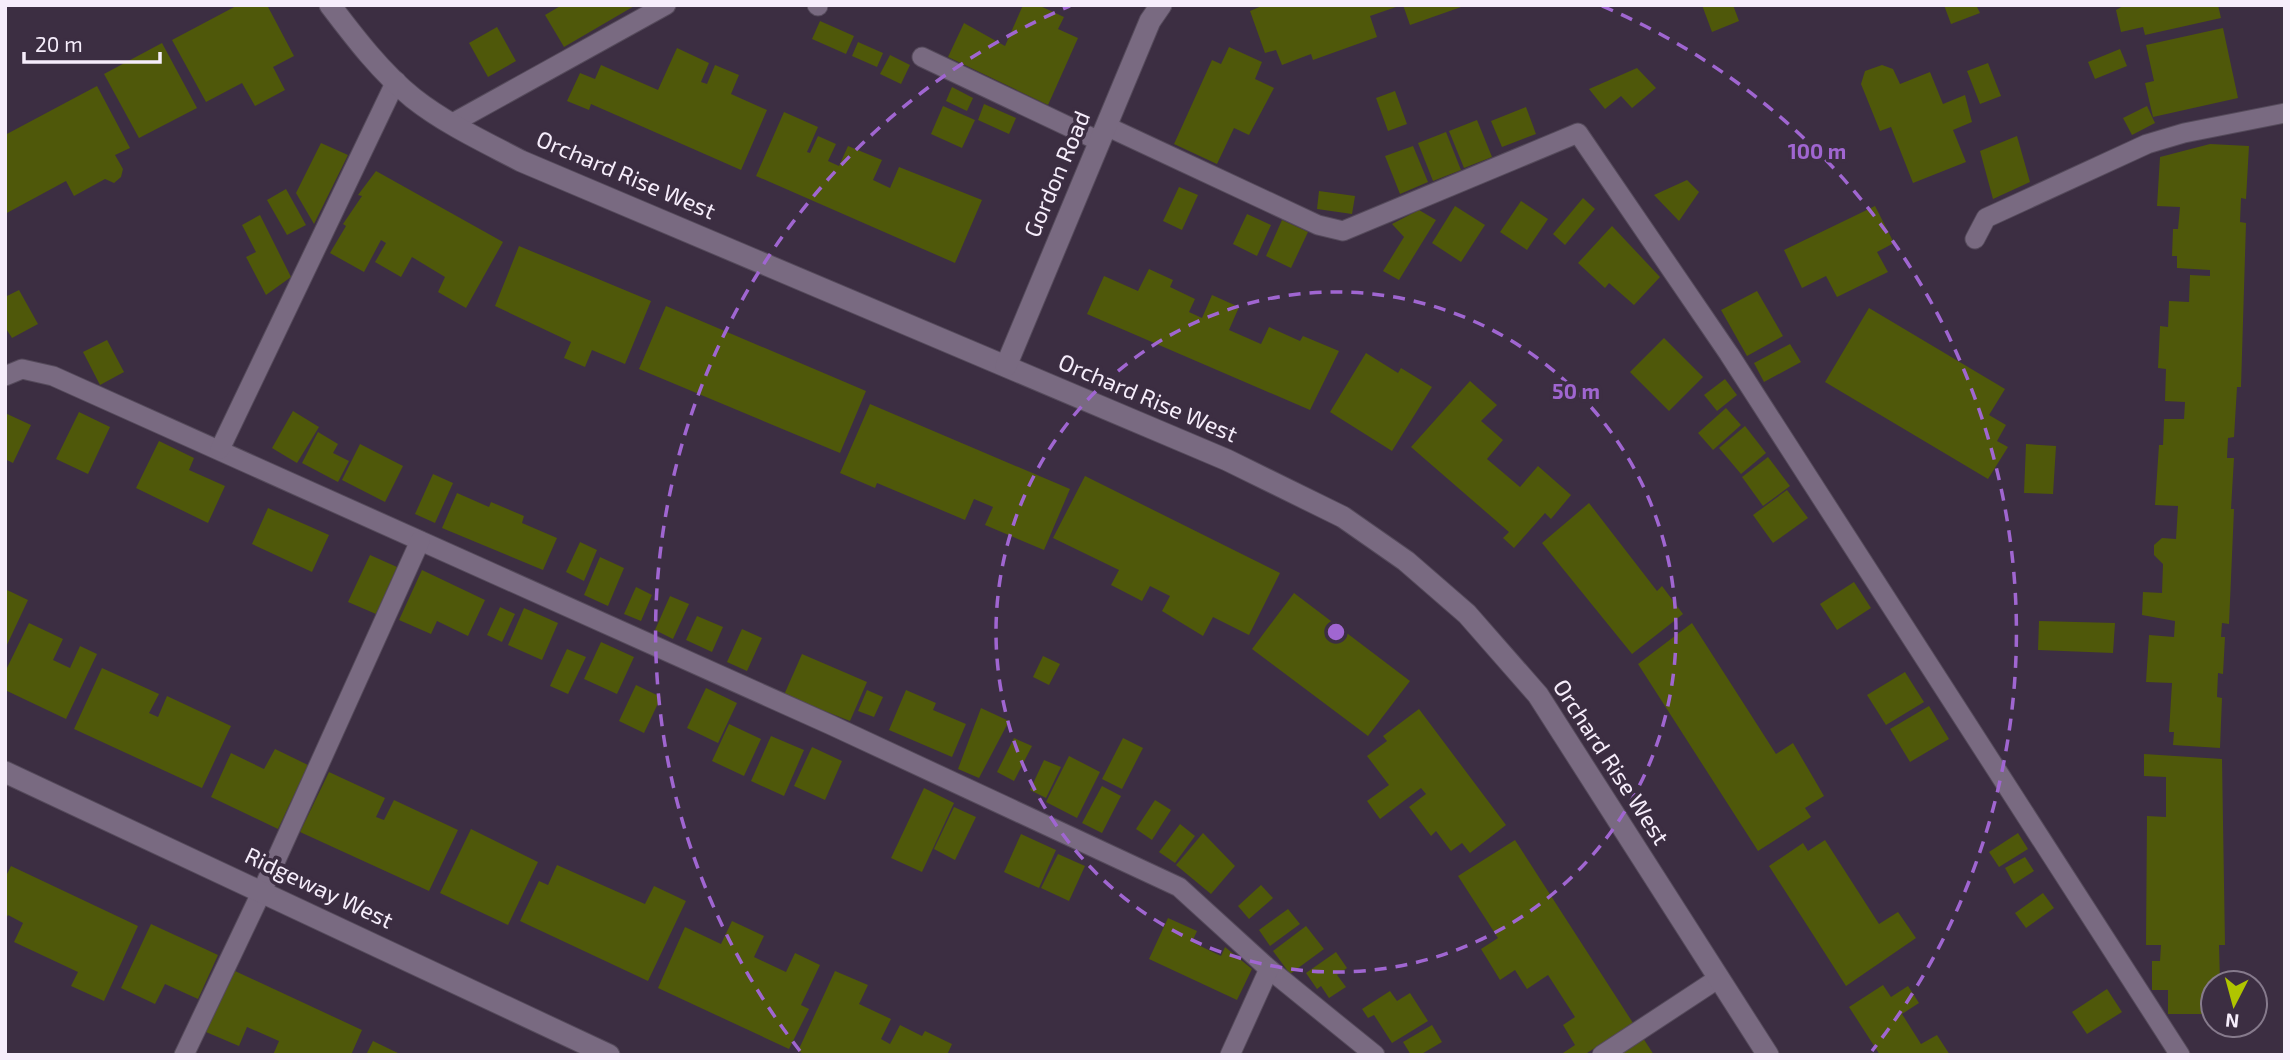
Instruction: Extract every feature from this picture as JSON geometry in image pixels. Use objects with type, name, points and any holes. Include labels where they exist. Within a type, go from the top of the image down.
[{"type":"street","name":"Orchard Rise West","points":[[330,5],[358,42],[413,98],[450,124],[521,161],[1227,460],[1343,517],[1416,570],[1467,614],[1538,695],[1769,1055]]},
{"type":"street","name":"Gordon Road","points":[[1006,366],[1150,21],[1161,5]]},
{"type":"street","name":"Ridgeway West","points":[[5,772],[609,1055]]},
{"type":"lane","points":[[450,124],[666,5]]},
{"type":"lane","points":[[922,57],[1318,226],[1343,231],[1578,133],[1729,354],[2180,1055]]},
{"type":"lane","points":[[220,449],[396,80]]},
{"type":"lane","points":[[1975,239],[1986,218],[2147,144],[2184,133],[2285,113]]},
{"type":"lane","points":[[5,376],[22,369],[53,376],[957,782],[1179,887],[1269,969],[1375,1055]]},
{"type":"lane","points":[[184,1055],[262,891],[420,541]]},
{"type":"lane","points":[[1230,1055],[1269,969]]},
{"type":"lane","points":[[1602,1055],[1719,978]]},
{"type":"building","points":[[238,5],[267,5],[294,56],[273,67],[285,90],[255,106],[242,83],[206,102],[172,40]]},
{"type":"building","points":[[562,5],[636,5],[564,47],[545,15]]},
{"type":"building","points":[[1023,5],[1038,5],[1064,17],[1058,29],[1078,38],[1048,105],[948,57],[964,23],[1005,46]]},
{"type":"building","points":[[1264,5],[1399,6],[1370,16],[1377,37],[1313,60],[1311,54],[1282,65],[1276,50],[1265,53],[1250,11]]},
{"type":"building","points":[[1403,5],[1464,5],[1464,6],[1410,25]]},
{"type":"building","points":[[1702,5],[1733,5],[1739,21],[1712,32]]},
{"type":"building","points":[[1944,5],[1976,5],[1980,13],[1951,24]]},
{"type":"building","points":[[2125,5],[2218,5],[2221,18],[2145,35],[2143,27],[2121,32],[2116,10]]},
{"type":"building","points":[[820,21],[854,36],[846,54],[812,39]]},
{"type":"building","points":[[497,27],[516,61],[488,77],[469,43]]},
{"type":"building","points":[[2223,28],[2238,98],[2153,117],[2145,83],[2154,81],[2146,45]]},
{"type":"building","points":[[858,42],[883,53],[877,67],[852,56]]},
{"type":"building","points":[[162,43],[197,108],[139,138],[104,74]]},
{"type":"building","points":[[1229,47],[1262,62],[1255,79],[1274,88],[1249,135],[1234,128],[1217,164],[1174,144],[1212,60],[1221,64]]},
{"type":"building","points":[[677,48],[709,63],[701,82],[707,84],[715,65],[739,75],[731,94],[767,110],[741,170],[591,104],[589,110],[567,101],[580,73],[595,79],[601,65],[658,90]]},
{"type":"building","points":[[2120,49],[2127,66],[2095,79],[2088,62]]},
{"type":"building","points":[[890,55],[910,65],[901,84],[880,74]]},
{"type":"building","points":[[1988,63],[2001,96],[1980,104],[1967,71]]},
{"type":"building","points":[[1882,65],[1893,69],[1900,84],[1930,72],[1943,104],[1965,95],[1972,122],[1953,130],[1966,162],[1913,183],[1891,127],[1880,131],[1861,84],[1865,71]]},
{"type":"building","points":[[1637,68],[1656,88],[1632,108],[1621,96],[1605,109],[1589,89]]},
{"type":"building","points":[[97,86],[130,148],[115,155],[123,169],[121,177],[114,183],[105,179],[74,196],[66,181],[5,214],[5,135]]},
{"type":"building","points":[[952,87],[973,98],[967,111],[946,101]]},
{"type":"building","points":[[1395,91],[1407,124],[1388,131],[1376,98]]},
{"type":"building","points":[[984,104],[1016,118],[1009,134],[978,120]]},
{"type":"building","points":[[943,106],[975,120],[962,148],[931,134]]},
{"type":"building","points":[[2147,106],[2155,123],[2132,135],[2123,118]]},
{"type":"building","points":[[1526,107],[1536,134],[1502,147],[1491,121]]},
{"type":"building","points":[[784,112],[818,127],[807,152],[810,153],[818,136],[836,144],[828,161],[839,166],[848,146],[882,160],[873,180],[890,188],[899,167],[982,200],[955,263],[756,176]]},
{"type":"building","points":[[1477,120],[1492,157],[1464,168],[1449,131]]},
{"type":"building","points":[[1446,132],[1461,170],[1433,181],[1418,143]]},
{"type":"building","points":[[2017,136],[2030,182],[1993,199],[1980,151]]},
{"type":"building","points":[[321,143],[348,155],[314,224],[296,193]]},
{"type":"building","points":[[2210,144],[2249,146],[2246,199],[2241,198],[2240,222],[2246,223],[2241,387],[2237,387],[2234,437],[2228,438],[2227,458],[2234,458],[2231,509],[2234,509],[2229,624],[2222,623],[2221,637],[2225,637],[2223,674],[2218,673],[2217,697],[2222,698],[2220,748],[2173,745],[2174,732],[2169,732],[2172,683],[2146,682],[2149,635],[2174,637],[2175,621],[2142,615],[2143,592],[2162,593],[2163,564],[2154,555],[2154,545],[2162,538],[2176,539],[2178,506],[2155,505],[2159,445],[2163,445],[2164,419],[2184,419],[2185,402],[2165,401],[2166,369],[2158,368],[2160,326],[2168,327],[2169,301],[2189,302],[2190,275],[2210,276],[2210,270],[2177,268],[2177,256],[2172,256],[2173,229],[2178,229],[2180,207],[2157,206],[2160,157]]},
{"type":"building","points":[[1413,146],[1428,182],[1400,194],[1385,156]]},
{"type":"building","points":[[376,171],[503,242],[466,308],[438,292],[445,277],[412,257],[401,277],[375,262],[386,243],[381,240],[364,272],[330,253],[346,226],[343,224],[362,196],[358,195]]},
{"type":"building","points":[[1687,180],[1699,192],[1679,221],[1654,195]]},
{"type":"building","points":[[1179,187],[1198,195],[1182,230],[1163,221]]},
{"type":"building","points":[[286,189],[306,225],[287,235],[267,200]]},
{"type":"building","points":[[1319,191],[1355,196],[1352,214],[1317,209]]},
{"type":"building","points":[[1583,198],[1595,209],[1565,245],[1553,234]]},
{"type":"building","points":[[1521,201],[1548,219],[1527,250],[1500,232]]},
{"type":"building","points":[[1455,206],[1485,225],[1461,262],[1432,243]]},
{"type":"building","points":[[1875,206],[1894,243],[1877,252],[1888,272],[1837,297],[1826,276],[1802,288],[1784,250]]},
{"type":"building","points":[[1419,210],[1436,220],[1399,280],[1383,271],[1404,237],[1392,224]]},
{"type":"building","points":[[1247,214],[1271,225],[1257,256],[1233,244]]},
{"type":"building","points":[[260,215],[291,277],[266,295],[246,257],[256,252],[242,225]]},
{"type":"building","points":[[1282,220],[1308,232],[1291,268],[1266,256]]},
{"type":"building","points":[[1612,226],[1660,277],[1634,305],[1609,283],[1605,288],[1578,263]]},
{"type":"building","points":[[519,246],[651,301],[625,364],[592,350],[585,367],[564,358],[571,342],[495,306]]},
{"type":"building","points":[[1149,269],[1173,280],[1170,287],[1195,299],[1189,312],[1202,318],[1212,295],[1239,307],[1229,330],[1261,344],[1269,327],[1300,341],[1303,336],[1339,351],[1310,410],[1087,314],[1104,276],[1138,291]]},
{"type":"building","points":[[19,290],[38,324],[12,338],[5,327],[5,297]]},
{"type":"building","points":[[1757,291],[1783,336],[1747,356],[1721,310]]},
{"type":"building","points":[[666,306],[866,391],[840,453],[639,369]]},
{"type":"building","points":[[1869,308],[2005,389],[1989,415],[2006,425],[1997,441],[2008,447],[1988,479],[1825,382]]},
{"type":"building","points":[[1664,338],[1703,377],[1669,411],[1630,372]]},
{"type":"building","points":[[107,340],[124,372],[100,385],[83,352]]},
{"type":"building","points":[[1790,344],[1801,362],[1764,382],[1754,363]]},
{"type":"building","points":[[1366,353],[1398,373],[1401,368],[1432,387],[1392,451],[1330,412]]},
{"type":"building","points":[[1725,379],[1737,395],[1717,411],[1704,395]]},
{"type":"building","points":[[1470,381],[1497,405],[1481,421],[1503,440],[1487,459],[1520,487],[1538,466],[1571,495],[1551,519],[1545,513],[1514,548],[1503,538],[1509,532],[1411,447]]},
{"type":"building","points":[[870,404],[1070,489],[1044,550],[985,525],[993,507],[974,499],[965,520],[877,483],[875,488],[840,473]]},
{"type":"building","points":[[1726,408],[1741,425],[1713,450],[1698,433]]},
{"type":"building","points":[[293,411],[319,427],[297,463],[272,448]]},
{"type":"building","points":[[79,412],[110,427],[88,474],[56,459]]},
{"type":"building","points":[[5,413],[31,425],[13,463],[5,459]]},
{"type":"building","points":[[1745,426],[1766,453],[1741,474],[1719,448]]},
{"type":"building","points":[[318,432],[338,444],[333,453],[349,461],[338,482],[302,463]]},
{"type":"building","points":[[159,441],[194,458],[189,470],[225,486],[208,523],[136,488]]},
{"type":"building","points":[[360,444],[403,466],[385,502],[342,480]]},
{"type":"building","points":[[2026,444],[2056,446],[2053,494],[2024,493]]},
{"type":"building","points":[[1768,457],[1790,486],[1763,506],[1742,477]]},
{"type":"building","points":[[433,474],[453,483],[435,523],[415,514]]},
{"type":"building","points":[[1085,476],[1280,573],[1249,635],[1213,617],[1203,636],[1162,611],[1170,596],[1150,586],[1142,601],[1111,585],[1119,570],[1053,538]]},
{"type":"building","points":[[1787,490],[1808,518],[1773,543],[1753,515]]},
{"type":"building","points":[[457,493],[489,507],[491,502],[524,516],[522,523],[557,538],[543,570],[442,528]]},
{"type":"building","points":[[1589,503],[1657,591],[1662,586],[1683,614],[1632,654],[1542,543]]},
{"type":"building","points":[[268,508],[329,535],[312,572],[252,544]]},
{"type":"building","points":[[580,542],[597,550],[584,581],[566,572]]},
{"type":"building","points":[[370,555],[397,567],[376,614],[348,602]]},
{"type":"building","points":[[600,557],[624,568],[608,606],[584,595]]},
{"type":"building","points":[[422,570],[485,600],[468,636],[437,621],[431,634],[399,620]]},
{"type":"building","points":[[1854,582],[1871,608],[1837,630],[1820,604]]},
{"type":"building","points":[[636,587],[652,595],[641,621],[624,614]]},
{"type":"building","points":[[5,589],[28,600],[5,649]]},
{"type":"building","points":[[1294,593],[1410,681],[1368,736],[1252,649]]},
{"type":"building","points":[[670,596],[689,604],[673,639],[655,630]]},
{"type":"building","points":[[500,607],[515,614],[502,642],[487,635]]},
{"type":"building","points":[[524,608],[558,623],[542,660],[508,645]]},
{"type":"building","points":[[697,616],[723,627],[712,652],[686,640]]},
{"type":"building","points":[[2039,621],[2115,623],[2113,653],[2038,650]]},
{"type":"building","points":[[29,623],[63,639],[53,660],[70,668],[80,646],[97,654],[66,719],[5,690],[5,672]]},
{"type":"building","points":[[1692,623],[1776,754],[1793,743],[1824,796],[1805,808],[1811,817],[1758,851],[1638,664]]},
{"type":"building","points":[[742,629],[762,638],[747,671],[727,662]]},
{"type":"building","points":[[601,642],[634,657],[617,694],[584,679]]},
{"type":"building","points":[[567,649],[586,657],[568,694],[550,686]]},
{"type":"building","points":[[802,654],[867,682],[850,721],[784,695]]},
{"type":"building","points":[[1043,656],[1060,664],[1049,685],[1033,677]]},
{"type":"building","points":[[102,668],[159,694],[149,713],[158,717],[167,696],[231,726],[202,788],[74,729]]},
{"type":"building","points":[[1905,672],[1924,702],[1886,725],[1867,695]]},
{"type":"building","points":[[636,685],[661,697],[644,733],[619,721]]},
{"type":"building","points":[[706,688],[737,703],[718,743],[687,728]]},
{"type":"building","points":[[867,690],[883,697],[874,717],[858,711]]},
{"type":"building","points":[[906,690],[936,703],[933,710],[966,724],[952,757],[889,730]]},
{"type":"building","points":[[1929,706],[1949,739],[1910,762],[1890,729]]},
{"type":"building","points":[[981,708],[1009,721],[979,778],[958,769]]},
{"type":"building","points":[[1419,709],[1506,825],[1470,853],[1462,843],[1451,851],[1436,831],[1431,836],[1409,807],[1426,794],[1421,788],[1380,819],[1367,801],[1389,785],[1367,756],[1387,741],[1383,736]]},
{"type":"building","points":[[729,724],[761,739],[744,776],[712,761]]},
{"type":"building","points":[[771,736],[804,750],[784,796],[751,781]]},
{"type":"building","points":[[1014,738],[1032,746],[1014,781],[997,772]]},
{"type":"building","points":[[1123,738],[1143,748],[1122,789],[1102,779]]},
{"type":"building","points":[[812,747],[842,761],[825,800],[794,786]]},
{"type":"building","points":[[275,749],[308,765],[278,829],[211,797],[231,753],[264,769]]},
{"type":"building","points":[[2144,754],[2222,759],[2225,945],[2219,945],[2220,969],[2199,969],[2199,1014],[2168,1014],[2168,990],[2152,990],[2152,961],[2160,961],[2161,945],[2146,945],[2147,816],[2166,817],[2166,777],[2144,776]]},
{"type":"building","points":[[1069,756],[1100,772],[1077,818],[1046,802]]},
{"type":"building","points":[[1044,760],[1061,767],[1046,798],[1030,790]]},
{"type":"building","points":[[329,772],[385,798],[376,817],[384,820],[394,800],[458,830],[429,891],[300,832]]},
{"type":"building","points":[[1102,786],[1121,796],[1102,833],[1082,823]]},
{"type":"building","points":[[924,788],[954,803],[922,872],[891,858]]},
{"type":"building","points":[[1155,800],[1171,810],[1152,840],[1136,829]]},
{"type":"building","points":[[954,807],[976,817],[955,860],[934,849]]},
{"type":"building","points":[[1180,824],[1195,836],[1175,863],[1159,852]]},
{"type":"building","points":[[471,829],[538,862],[508,925],[440,893]]},
{"type":"building","points":[[1203,833],[1235,866],[1211,894],[1176,865]]},
{"type":"building","points":[[2018,833],[2028,849],[1999,867],[1989,852]]},
{"type":"building","points":[[1021,834],[1056,850],[1039,888],[1004,872]]},
{"type":"building","points":[[1515,840],[1633,1023],[1584,1055],[1560,1055],[1575,1045],[1563,1025],[1575,1017],[1548,975],[1527,989],[1515,970],[1500,980],[1481,949],[1498,938],[1458,876]]},
{"type":"building","points":[[1825,840],[1879,924],[1898,912],[1916,938],[1846,986],[1769,866],[1803,843],[1808,851]]},
{"type":"building","points":[[1058,854],[1085,866],[1069,901],[1041,888]]},
{"type":"building","points":[[2025,857],[2034,871],[2014,884],[2005,868]]},
{"type":"building","points":[[557,865],[645,904],[654,886],[686,901],[648,981],[520,921],[539,881],[548,885]]},
{"type":"building","points":[[11,866],[138,926],[104,1001],[71,986],[78,972],[14,942],[23,923],[8,915],[5,920],[5,878]]},
{"type":"building","points":[[1261,885],[1273,898],[1249,919],[1238,906]]},
{"type":"building","points":[[2043,893],[2054,908],[2026,928],[2015,913]]},
{"type":"building","points":[[1288,909],[1300,924],[1270,946],[1259,930]]},
{"type":"building","points":[[1168,918],[1197,931],[1192,942],[1221,956],[1225,947],[1252,969],[1237,1000],[1149,959]]},
{"type":"building","points":[[732,921],[764,936],[754,957],[786,972],[795,953],[820,965],[801,1005],[809,1009],[789,1049],[658,988],[685,927],[721,944]]},
{"type":"building","points":[[151,924],[218,955],[198,999],[165,984],[155,1004],[121,988]]},
{"type":"building","points":[[1306,926],[1324,949],[1290,974],[1273,951]]},
{"type":"building","points":[[1336,952],[1347,968],[1337,975],[1346,987],[1329,998],[1321,986],[1317,989],[1306,973]]},
{"type":"building","points":[[235,971],[362,1030],[351,1055],[273,1055],[279,1041],[247,1027],[239,1046],[206,1032]]},
{"type":"building","points":[[835,971],[868,985],[859,1004],[891,1019],[881,1039],[890,1044],[900,1025],[922,1036],[925,1031],[952,1044],[947,1055],[806,1055],[798,1051]]},
{"type":"building","points":[[1883,985],[1891,997],[1908,986],[1919,1003],[1902,1014],[1921,1044],[1937,1035],[1950,1055],[1880,1055],[1849,1007]]},
{"type":"building","points":[[2107,989],[2122,1012],[2087,1034],[2072,1012]]},
{"type":"building","points":[[1390,991],[1397,1001],[1410,993],[1428,1021],[1392,1043],[1374,1015],[1368,1018],[1362,1009]]},
{"type":"building","points":[[1432,1025],[1442,1042],[1420,1055],[1411,1055],[1403,1042]]},
{"type":"building","points":[[1643,1038],[1654,1055],[1616,1055]]},
{"type":"building","points":[[373,1041],[402,1055],[366,1055]]}]
